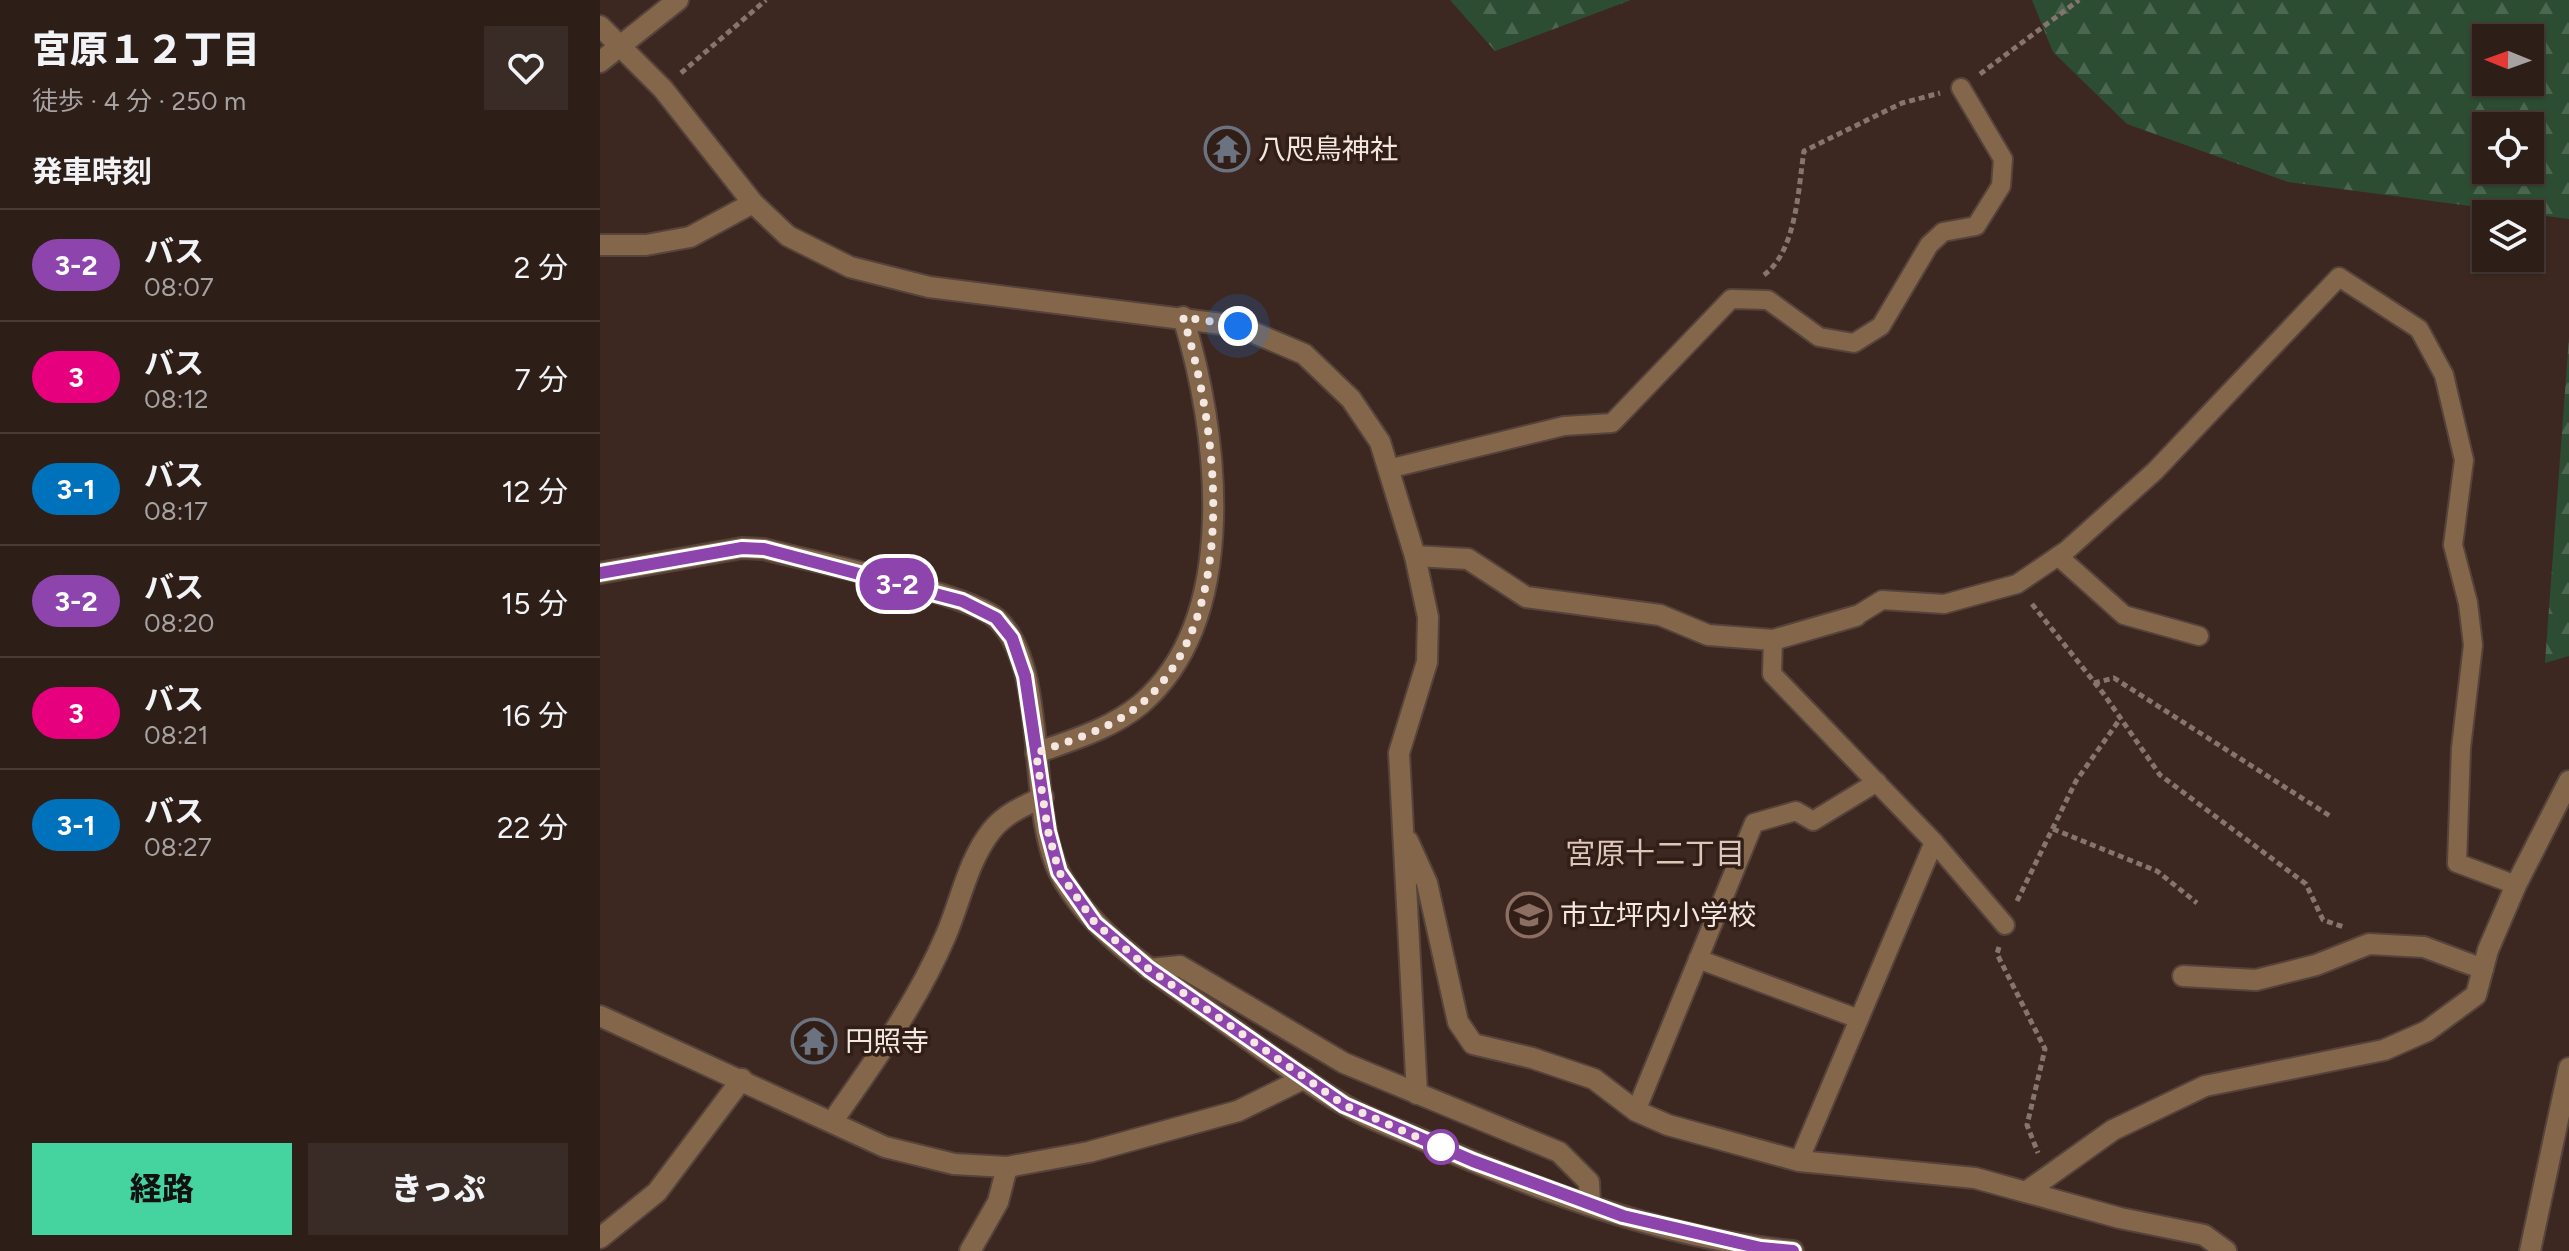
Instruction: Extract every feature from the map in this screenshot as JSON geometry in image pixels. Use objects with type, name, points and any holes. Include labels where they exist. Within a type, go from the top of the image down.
[{"type":"street","points":[[600,62],[678,0]]},
{"type":"street","points":[[600,26],[663,89],[753,203],[788,236],[850,267],[929,287],[1238,326],[1304,354],[1351,399],[1380,442],[1415,556],[1428,617],[1427,662],[1399,753],[1417,1094]]},
{"type":"street","points":[[600,245],[646,245],[690,237],[753,203]]},
{"type":"street","points":[[1036,753],[1091,734],[1141,704],[1178,661],[1203,605],[1211,536],[1211,452],[1197,363],[1183,317]]},
{"type":"street","points":[[600,573],[742,548],[764,549],[962,601],[996,618],[1012,638],[1025,676],[1043,797],[1059,872],[1095,923],[1149,969],[1344,1105],[1473,1161],[1638,1220],[1761,1248],[1793,1251]]},
{"type":"street","points":[[1415,556],[1468,559],[1526,597],[1660,615],[1708,635],[1773,640],[1856,616]]},
{"type":"street","points":[[2026,1192],[2113,1130],[2205,1086],[2384,1050],[2427,1031],[2476,995],[2516,885],[2569,781]]},
{"type":"street","points":[[832,1122],[901,1022],[946,936],[975,857],[993,829],[1012,811],[1043,797]]},
{"type":"street","points":[[1403,830],[1427,883],[1458,1022],[1473,1044],[1532,1058],[1594,1079],[1636,1111],[1668,1125],[1799,1161],[1975,1178],[2120,1218],[2204,1235],[2226,1251]]},
{"type":"street","points":[[2183,976],[2256,980],[2316,965],[2369,944],[2424,947],[2483,969]]},
{"type":"street","points":[[1149,969],[1180,966],[1344,1063],[1559,1152],[1589,1182],[1590,1204]]},
{"type":"street","points":[[600,1016],[885,1147],[954,1164],[1007,1167],[1089,1152],[1238,1111],[1305,1078]]},
{"type":"street","points":[[2530,1251],[2569,1068]]},
{"type":"street","points":[[600,1238],[657,1192],[742,1079]]},
{"type":"street","points":[[970,1251],[998,1202],[1007,1167]]},
{"type":"lane","points":[[1388,469],[1564,426],[1612,423],[1731,299],[1768,300],[1819,337],[1854,343],[1881,326],[1929,245],[1943,232],[1976,226],[2001,186],[2003,159],[1961,88]]},
{"type":"lane","points":[[1856,616],[1882,600],[1944,604],[2017,584],[2058,556],[2155,471],[2339,277],[2419,329],[2444,375],[2464,460],[2453,545],[2468,603],[2473,645],[2461,748],[2457,863],[2516,885]]},
{"type":"lane","points":[[2058,556],[2124,615],[2199,636]]},
{"type":"lane","points":[[1773,640],[1772,674],[1934,842],[2005,925]]},
{"type":"lane","points":[[1636,1111],[1754,823],[1796,811],[1813,821],[1877,782]]},
{"type":"lane","points":[[1799,1161],[1934,842]]},
{"type":"lane","points":[[1698,959],[1859,1019]]},
{"type":"path","points":[[663,89],[766,0]]},
{"type":"path","points":[[1731,299],[1776,266],[1792,224],[1804,151],[1902,103],[1961,88],[2079,0]]},
{"type":"path","points":[[2017,584],[2160,775],[2306,884],[2323,920],[2360,932],[2369,944]]},
{"type":"path","points":[[2094,683],[2114,678],[2330,816]]},
{"type":"path","points":[[2048,1176],[2027,1125],[2045,1049],[1997,954],[2005,925],[2076,781],[2120,719]]},
{"type":"path","points":[[2053,829],[2157,871],[2197,903]]},
{"type":"green space","points":[[1450,0],[1631,0],[1495,51]]},
{"type":"green space","points":[[2032,0],[2569,0],[2569,219],[2544,216],[2544,200],[2472,200],[2472,206],[2288,182],[2127,124],[2053,52]]},
{"type":"green space","points":[[2569,337],[2569,656],[2545,663]]},
{"type":"bus line","name":"3-2","points":[[600,573],[742,548],[764,549],[962,601],[996,618],[1012,638],[1025,676],[1048,831],[1059,872],[1095,923],[1149,969],[1344,1105],[1473,1161],[1623,1216],[1761,1248],[1793,1251]]},
{"type":"place","name":"八咫鳥神社","points":[[1227,149]]},
{"type":"place","name":"市立坪内小学校","points":[[1529,915]]},
{"type":"place","name":"円照寺","points":[[814,1041]]},
{"type":"district","name":"宮原十二丁目","points":[[1655,853]]},
{"type":"route","points":[[1238,326],[1183,317],[1197,363],[1211,452],[1211,536],[1203,605],[1178,661],[1141,704],[1091,734],[1036,753],[1048,831],[1059,872],[1095,923],[1149,969],[1344,1105],[1447,1150],[1441,1147]]}]
